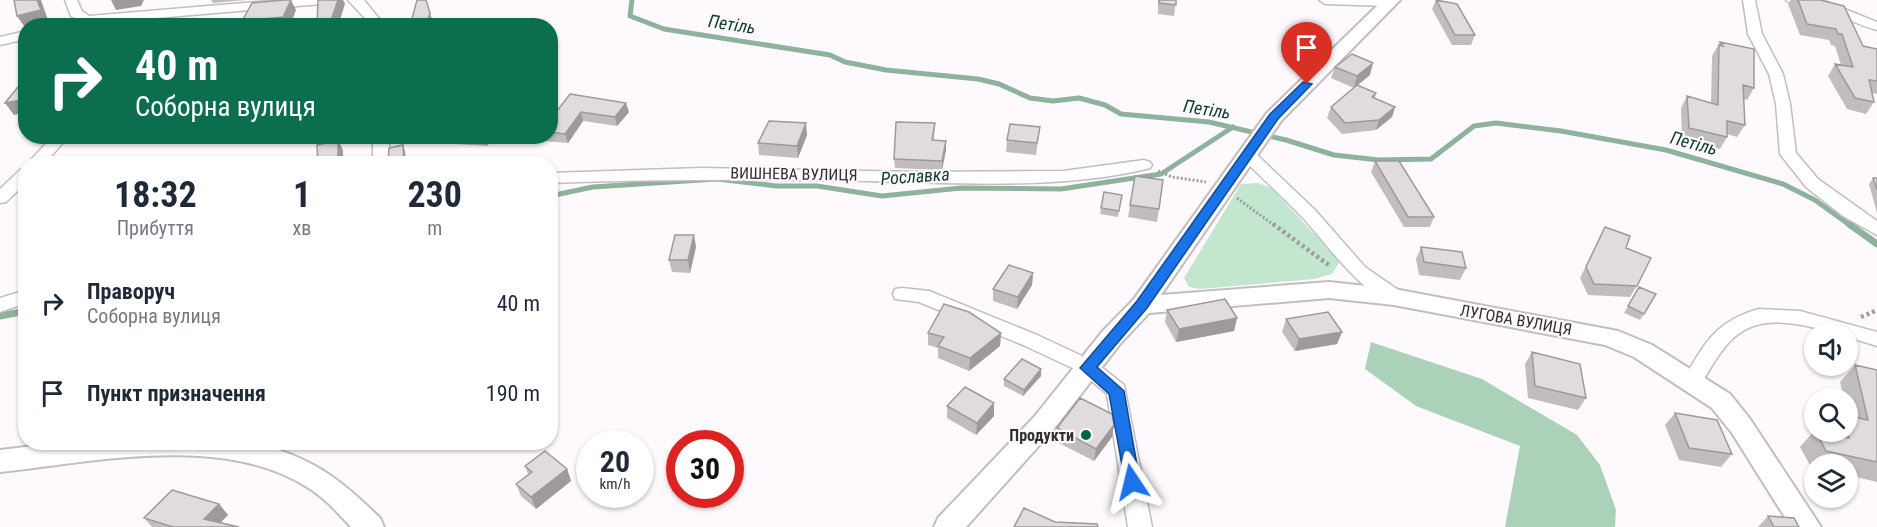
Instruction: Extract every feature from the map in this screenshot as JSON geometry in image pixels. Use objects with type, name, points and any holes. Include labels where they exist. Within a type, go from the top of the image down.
[{"type":"street","points":[[70,0],[76,13],[84,18]]},
{"type":"street","points":[[116,18],[321,0]]},
{"type":"street","points":[[354,0],[358,1],[372,18]]},
{"type":"street","points":[[1325,0],[1390,1]]},
{"type":"street","points":[[1749,0],[1755,34],[1776,74],[1781,94],[1788,154],[1812,183],[1877,229]]},
{"type":"street","points":[[1792,0],[1827,6],[1846,16],[1877,26]]},
{"type":"street","points":[[948,527],[1044,423],[1142,305],[1274,117],[1390,1]]},
{"type":"street","points":[[183,18],[188,13]]},
{"type":"street","points":[[0,41],[18,37]]},
{"type":"street","points":[[42,156],[54,144]]},
{"type":"street","points":[[1250,152],[1359,271],[1394,297]]},
{"type":"street","name":"ВИШНЕВА ВУЛИЦЯ","points":[[558,178],[702,172],[921,177],[1063,176],[1144,165]]},
{"type":"street","points":[[0,198],[18,181]]},
{"type":"street","name":"ЛУГОВА ВУЛИЦЯ","points":[[1142,305],[1329,290],[1394,297],[1609,337],[1643,351],[1721,401],[1741,426],[1807,527]]},
{"type":"street","points":[[902,294],[922,296],[1030,340],[1088,368],[1117,391],[1140,527]]},
{"type":"street","points":[[0,305],[18,299]]},
{"type":"street","points":[[1693,381],[1727,331],[1750,316],[1774,315],[1803,319],[1877,339]]},
{"type":"street","points":[[0,461],[135,450]]},
{"type":"street","points":[[234,450],[246,451],[293,466],[314,477],[329,487],[370,527]]},
{"type":"green space","points":[[1258,183],[1271,188],[1340,261],[1332,274],[1314,279],[1200,289],[1189,287],[1184,278],[1241,184]]},
{"type":"green space","points":[[1371,342],[1482,379],[1577,435],[1600,465],[1616,510],[1615,527],[1505,527],[1520,446],[1416,406],[1365,369]]},
{"type":"building","points":[[14,0],[37,0],[41,10],[17,16]]},
{"type":"building","points":[[291,0],[283,17],[244,18],[252,3]]},
{"type":"building","points":[[318,0],[338,0],[332,18],[317,18]]},
{"type":"building","points":[[417,0],[426,0],[430,13],[428,18],[412,18]]},
{"type":"building","points":[[1159,0],[1176,0],[1176,5],[1159,3]]},
{"type":"building","points":[[1436,0],[1457,4],[1475,35],[1455,35]]},
{"type":"building","points":[[1798,0],[1820,0],[1844,6],[1863,46],[1877,49],[1877,81],[1869,80],[1874,102],[1855,98],[1835,64],[1853,67],[1842,34],[1838,34],[1836,29],[1807,24]]},
{"type":"building","points":[[1720,42],[1754,49],[1754,88],[1743,85],[1745,125],[1727,121],[1727,137],[1689,128],[1687,96],[1718,105],[1719,45],[1723,46]]},
{"type":"building","points":[[1352,54],[1373,63],[1357,76],[1335,67]]},
{"type":"building","points":[[1357,85],[1376,93],[1372,97],[1395,107],[1379,120],[1345,123],[1331,107]]},
{"type":"building","points":[[18,87],[18,101],[5,103]]},
{"type":"building","points":[[570,94],[626,103],[615,117],[581,112],[565,134],[558,133],[558,110]]},
{"type":"building","points":[[769,121],[806,123],[797,146],[758,143]]},
{"type":"building","points":[[896,122],[935,123],[932,140],[946,141],[942,161],[894,159]]},
{"type":"building","points":[[1010,124],[1040,127],[1037,143],[1007,140]]},
{"type":"building","points":[[338,144],[338,156],[318,156],[317,145]]},
{"type":"building","points":[[403,145],[404,156],[388,156],[389,148]]},
{"type":"building","points":[[1375,161],[1399,161],[1434,217],[1408,217]]},
{"type":"building","points":[[1135,176],[1163,180],[1159,209],[1130,205]]},
{"type":"building","points":[[1873,178],[1877,178],[1877,190]]},
{"type":"building","points":[[1104,192],[1122,195],[1119,211],[1101,208]]},
{"type":"building","points":[[1605,227],[1630,236],[1626,248],[1651,258],[1637,286],[1594,284],[1586,267]]},
{"type":"building","points":[[675,235],[694,235],[688,260],[669,260]]},
{"type":"building","points":[[1421,247],[1462,252],[1466,268],[1424,262]]},
{"type":"building","points":[[1009,265],[1033,273],[1018,297],[993,289]]},
{"type":"building","points":[[1639,287],[1656,294],[1644,314],[1628,306]]},
{"type":"building","points":[[1225,299],[1237,318],[1179,329],[1167,310]]},
{"type":"building","points":[[944,304],[969,312],[1001,333],[970,358],[938,346],[944,337],[928,333]]},
{"type":"building","points":[[1328,312],[1342,332],[1299,339],[1286,319]]},
{"type":"building","points":[[1532,352],[1580,364],[1586,398],[1535,386]]},
{"type":"building","points":[[1022,359],[1041,369],[1024,390],[1004,379]]},
{"type":"building","points":[[1858,366],[1877,370],[1877,462],[1858,458],[1858,454],[1826,451],[1821,442],[1858,442],[1858,418],[1868,420],[1858,376]]},
{"type":"building","points":[[965,387],[994,403],[977,423],[947,406]]},
{"type":"building","points":[[1080,398],[1112,414],[1114,425],[1096,449],[1057,428]]},
{"type":"building","points":[[1675,413],[1717,420],[1732,454],[1689,448]]},
{"type":"building","points":[[545,451],[567,469],[531,497],[516,484],[532,472],[525,466]]},
{"type":"building","points":[[172,490],[219,504],[204,519],[239,527],[173,527],[144,518]]},
{"type":"building","points":[[1024,508],[1055,522],[1097,524],[1098,527],[1014,527]]},
{"type":"building","points":[[1768,516],[1794,518],[1799,527],[1774,527]]},
{"type":"waterway","name":"Петіль","points":[[632,0],[630,16],[664,29],[830,55],[845,62],[886,70],[978,79],[999,84],[1030,98],[1053,101],[1079,98],[1105,105],[1121,114],[1209,122],[1232,127]]},
{"type":"waterway","name":"Петіль","points":[[1232,127],[1286,140],[1334,155],[1379,160],[1431,159],[1474,126],[1496,123],[1561,131],[1666,150],[1783,184],[1815,200],[1851,226]]},
{"type":"waterway","name":"Рославка","points":[[558,194],[593,187],[717,179],[776,186],[817,186],[882,196],[961,188],[1061,189],[1161,174],[1232,127]]},
{"type":"waterway","name":"Петіль","points":[[1849,224],[1877,244]]},
{"type":"waterway","name":"Рославка","points":[[0,316],[18,313]]},
{"type":"place","name":"Продукти","points":[[1086,435]]},
{"type":"route","points":[[1132,482],[1117,391],[1088,368],[1111,338],[1142,305],[1274,117],[1307,84]]}]
